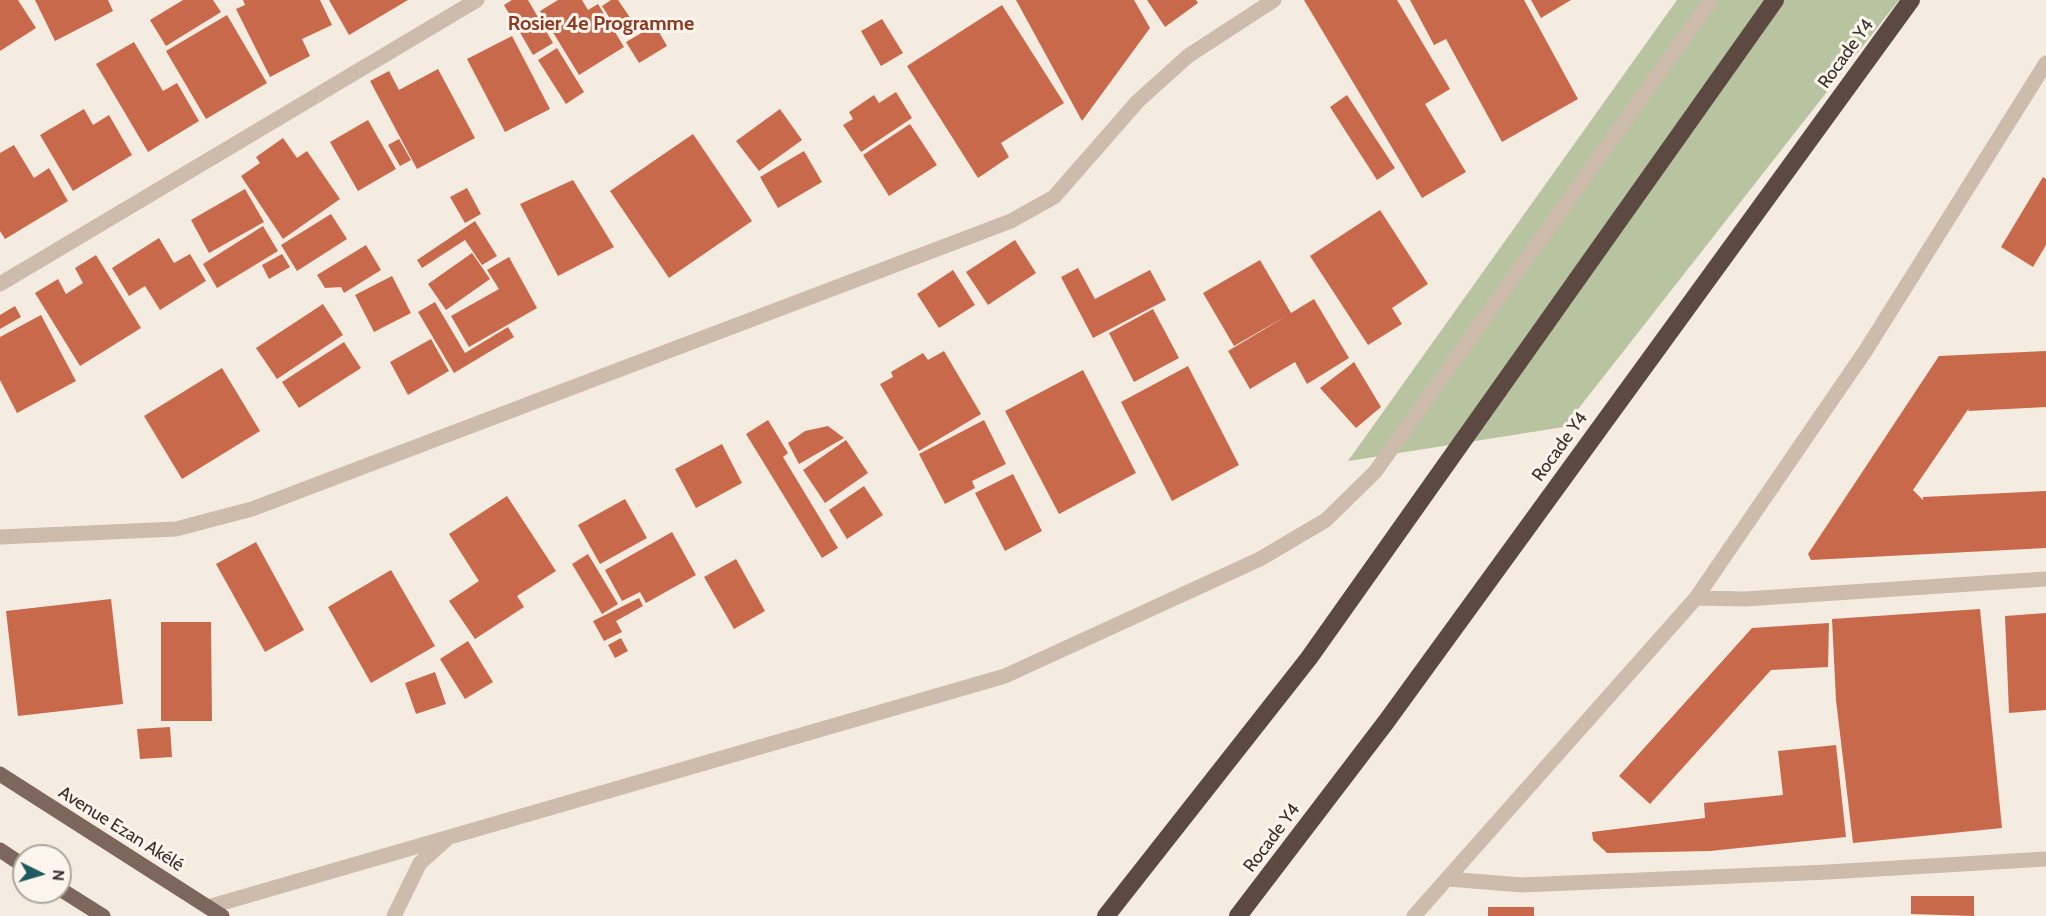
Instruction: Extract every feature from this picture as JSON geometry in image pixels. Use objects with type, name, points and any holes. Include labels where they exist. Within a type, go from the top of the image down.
[{"type":"highway","points":[[1106,916],[1309,658],[1775,0]]},
{"type":"highway","name":"Rocade Y4","points":[[1238,916],[1386,722],[1911,0]]},
{"type":"main road","name":"Avenue Ezan Akélé","points":[[0,774],[222,916]]},
{"type":"main road","points":[[72,897],[103,916]]},
{"type":"street","points":[[0,284],[477,0]]},
{"type":"street","points":[[0,537],[176,529],[252,508],[1011,221],[1054,197],[1138,101],[1188,56],[1274,0]]},
{"type":"street","points":[[208,906],[1005,676],[1260,559],[1326,520],[1375,472],[1711,0]]},
{"type":"street","points":[[1414,916],[1696,598],[1866,350],[2046,63]]},
{"type":"street","points":[[1696,598],[1745,599],[2046,579]]},
{"type":"street","points":[[394,916],[420,864],[449,837]]},
{"type":"street","points":[[1448,879],[1522,885],[1828,872],[2046,859]]},
{"type":"green space","points":[[1677,0],[1899,0],[1564,427],[1348,461]]},
{"type":"building","points":[[0,0],[18,0],[36,28],[0,51]]},
{"type":"building","points":[[35,0],[108,0],[113,11],[55,41]]},
{"type":"building","points":[[183,0],[213,0],[221,12],[166,46],[150,20]]},
{"type":"building","points":[[243,0],[320,0],[332,25],[302,39],[310,56],[270,77],[236,9],[245,5]]},
{"type":"building","points":[[329,0],[408,0],[349,35]]},
{"type":"building","points":[[512,0],[528,0],[553,43],[533,55],[504,5]]},
{"type":"building","points":[[558,0],[582,0],[588,10],[598,4],[624,47],[579,75],[540,11]]},
{"type":"building","points":[[611,0],[618,0],[631,19],[616,28],[602,6]]},
{"type":"building","points":[[1016,0],[1134,0],[1150,28],[1082,121]]},
{"type":"building","points":[[1147,0],[1196,0],[1198,3],[1165,27]]},
{"type":"building","points":[[1304,0],[1397,0],[1450,89],[1425,104],[1466,172],[1422,198]]},
{"type":"building","points":[[1410,0],[1524,0],[1578,99],[1502,142],[1446,39],[1434,45]]},
{"type":"building","points":[[1531,0],[1571,0],[1541,18]]},
{"type":"building","points":[[1002,5],[1064,103],[1001,143],[1009,157],[978,178],[907,66]]},
{"type":"building","points":[[227,15],[267,83],[206,119],[166,51]]},
{"type":"building","points":[[882,19],[903,53],[881,66],[861,31]]},
{"type":"building","points":[[655,25],[667,46],[639,63],[626,42]]},
{"type":"building","points":[[512,36],[550,109],[505,132],[467,59]]},
{"type":"building","points":[[134,42],[163,91],[177,83],[199,121],[148,152],[96,64]]},
{"type":"building","points":[[557,48],[584,92],[566,104],[538,60]]},
{"type":"building","points":[[438,69],[475,138],[417,169],[370,81],[389,71],[399,90]]},
{"type":"building","points":[[896,92],[912,118],[861,152],[843,125],[853,119],[849,112],[874,95],[879,103]]},
{"type":"building","points":[[1347,95],[1395,168],[1377,180],[1330,107]]},
{"type":"building","points":[[84,109],[93,125],[109,115],[132,155],[73,191],[40,135]]},
{"type":"building","points":[[780,109],[802,140],[759,171],[736,141]]},
{"type":"building","points":[[368,120],[396,169],[358,191],[330,142]]},
{"type":"building","points":[[910,124],[937,165],[889,196],[863,155]]},
{"type":"building","points":[[693,134],[752,221],[669,278],[610,191]]},
{"type":"building","points":[[283,138],[297,158],[307,151],[340,199],[283,239],[241,176],[260,163],[256,157]]},
{"type":"building","points":[[399,139],[411,160],[400,166],[388,145]]},
{"type":"building","points":[[14,145],[34,178],[49,168],[68,201],[5,239],[0,231],[0,153]]},
{"type":"building","points":[[804,151],[822,182],[778,208],[760,177]]},
{"type":"building","points":[[2043,177],[2046,179],[2046,245],[2033,267],[2001,247]]},
{"type":"building","points":[[573,180],[614,247],[558,276],[520,204]]},
{"type":"building","points":[[467,188],[481,214],[465,223],[450,197]]},
{"type":"building","points":[[245,189],[264,222],[209,253],[191,220]]},
{"type":"building","points":[[1380,210],[1428,284],[1392,308],[1402,324],[1368,345],[1310,256]]},
{"type":"building","points":[[331,214],[347,239],[297,271],[281,245]]},
{"type":"building","points":[[475,221],[497,256],[482,265],[465,240],[422,268],[417,260]]},
{"type":"building","points":[[263,226],[278,251],[217,288],[203,264]]},
{"type":"building","points":[[159,238],[174,263],[190,254],[206,281],[160,310],[145,286],[129,296],[112,268]]},
{"type":"building","points":[[1015,240],[1036,273],[988,305],[966,272]]},
{"type":"building","points":[[366,245],[381,270],[344,293],[341,287],[325,288],[317,275]]},
{"type":"building","points":[[472,253],[490,279],[446,310],[428,284]]},
{"type":"building","points":[[282,254],[290,267],[269,279],[262,265]]},
{"type":"building","points":[[96,255],[141,328],[80,366],[35,293],[58,279],[66,294],[83,283],[75,268]]},
{"type":"building","points":[[509,257],[537,308],[469,347],[451,316],[499,289],[487,270]]},
{"type":"building","points":[[1260,260],[1291,313],[1314,299],[1349,358],[1307,384],[1295,362],[1250,389],[1228,351],[1288,315],[1234,346],[1203,293]]},
{"type":"building","points":[[1078,268],[1095,299],[1150,270],[1166,300],[1093,338],[1061,277]]},
{"type":"building","points":[[953,270],[975,305],[939,328],[917,294]]},
{"type":"building","points":[[392,276],[411,313],[374,332],[355,295]]},
{"type":"building","points":[[435,302],[465,353],[508,327],[514,337],[454,373],[418,312]]},
{"type":"building","points":[[323,304],[343,335],[277,379],[256,348]]},
{"type":"building","points":[[15,306],[21,317],[0,329],[0,315]]},
{"type":"building","points":[[1153,309],[1179,358],[1134,382],[1109,333]]},
{"type":"building","points":[[41,315],[76,381],[17,413],[0,380],[0,337]]},
{"type":"building","points":[[431,339],[449,371],[408,395],[390,362]]},
{"type":"building","points":[[344,342],[361,368],[299,408],[282,382]]},
{"type":"building","points":[[944,351],[981,414],[919,451],[880,384],[893,377],[891,372],[923,353],[928,360]]},
{"type":"building","points":[[2046,351],[2046,407],[1968,411],[1969,408],[1913,490],[1923,500],[1923,497],[2046,491],[2046,548],[1811,560],[1808,554],[1939,356]]},
{"type":"building","points":[[1354,362],[1381,407],[1356,428],[1320,388]]},
{"type":"building","points":[[1188,366],[1239,465],[1172,501],[1121,402]]},
{"type":"building","points":[[222,368],[260,431],[182,479],[144,416]]},
{"type":"building","points":[[1083,370],[1136,473],[1059,514],[1005,411]]},
{"type":"building","points":[[768,420],[788,453],[783,457],[838,548],[822,558],[746,434]]},
{"type":"building","points":[[984,420],[1006,464],[972,481],[975,488],[945,504],[919,454]]},
{"type":"building","points":[[828,426],[844,438],[799,464],[788,443],[805,431]]},
{"type":"building","points":[[846,440],[868,473],[825,503],[803,470]]},
{"type":"building","points":[[722,444],[742,483],[696,508],[675,469]]},
{"type":"building","points":[[1013,474],[1042,531],[1005,551],[975,493]]},
{"type":"building","points":[[864,486],[883,515],[847,539],[829,510]]},
{"type":"building","points":[[507,496],[556,571],[517,596],[524,607],[475,639],[449,601],[479,581],[449,534]]},
{"type":"building","points":[[625,499],[647,538],[600,564],[578,525]]},
{"type":"building","points":[[672,532],[696,575],[646,603],[640,592],[622,601],[605,570]]},
{"type":"building","points":[[256,542],[304,630],[265,652],[216,564]]},
{"type":"building","points":[[588,554],[618,604],[602,614],[572,564]]},
{"type":"building","points":[[736,559],[765,611],[734,629],[704,577]]},
{"type":"building","points":[[391,570],[435,646],[371,683],[328,607]]},
{"type":"building","points":[[639,598],[643,606],[616,621],[622,632],[604,641],[593,621]]},
{"type":"building","points":[[111,599],[123,704],[18,716],[6,611]]},
{"type":"building","points":[[1980,609],[2002,828],[1853,843],[1836,700],[1832,619]]},
{"type":"building","points":[[2046,613],[2046,710],[2009,713],[2005,616]]},
{"type":"building","points":[[161,622],[211,622],[212,721],[161,721]]},
{"type":"building","points":[[1829,623],[1828,667],[1771,670],[1650,804],[1619,776],[1752,628]]},
{"type":"building","points":[[621,638],[628,651],[615,658],[608,645]]},
{"type":"building","points":[[468,641],[493,682],[465,699],[440,659]]},
{"type":"building","points":[[435,672],[446,704],[416,714],[405,683]]},
{"type":"building","points":[[170,727],[172,757],[140,759],[137,729]]},
{"type":"building","points":[[1836,745],[1846,837],[1710,851],[1607,853],[1593,840],[1592,832],[1705,818],[1704,803],[1783,795],[1778,751]]},
{"type":"building","points":[[1911,896],[1974,896],[1974,916],[1911,914]]},
{"type":"building","points":[[1488,907],[1534,907],[1534,916],[1488,916]]},
{"type":"district","name":"Rosier 4e Programme","points":[[601,24]]}]
